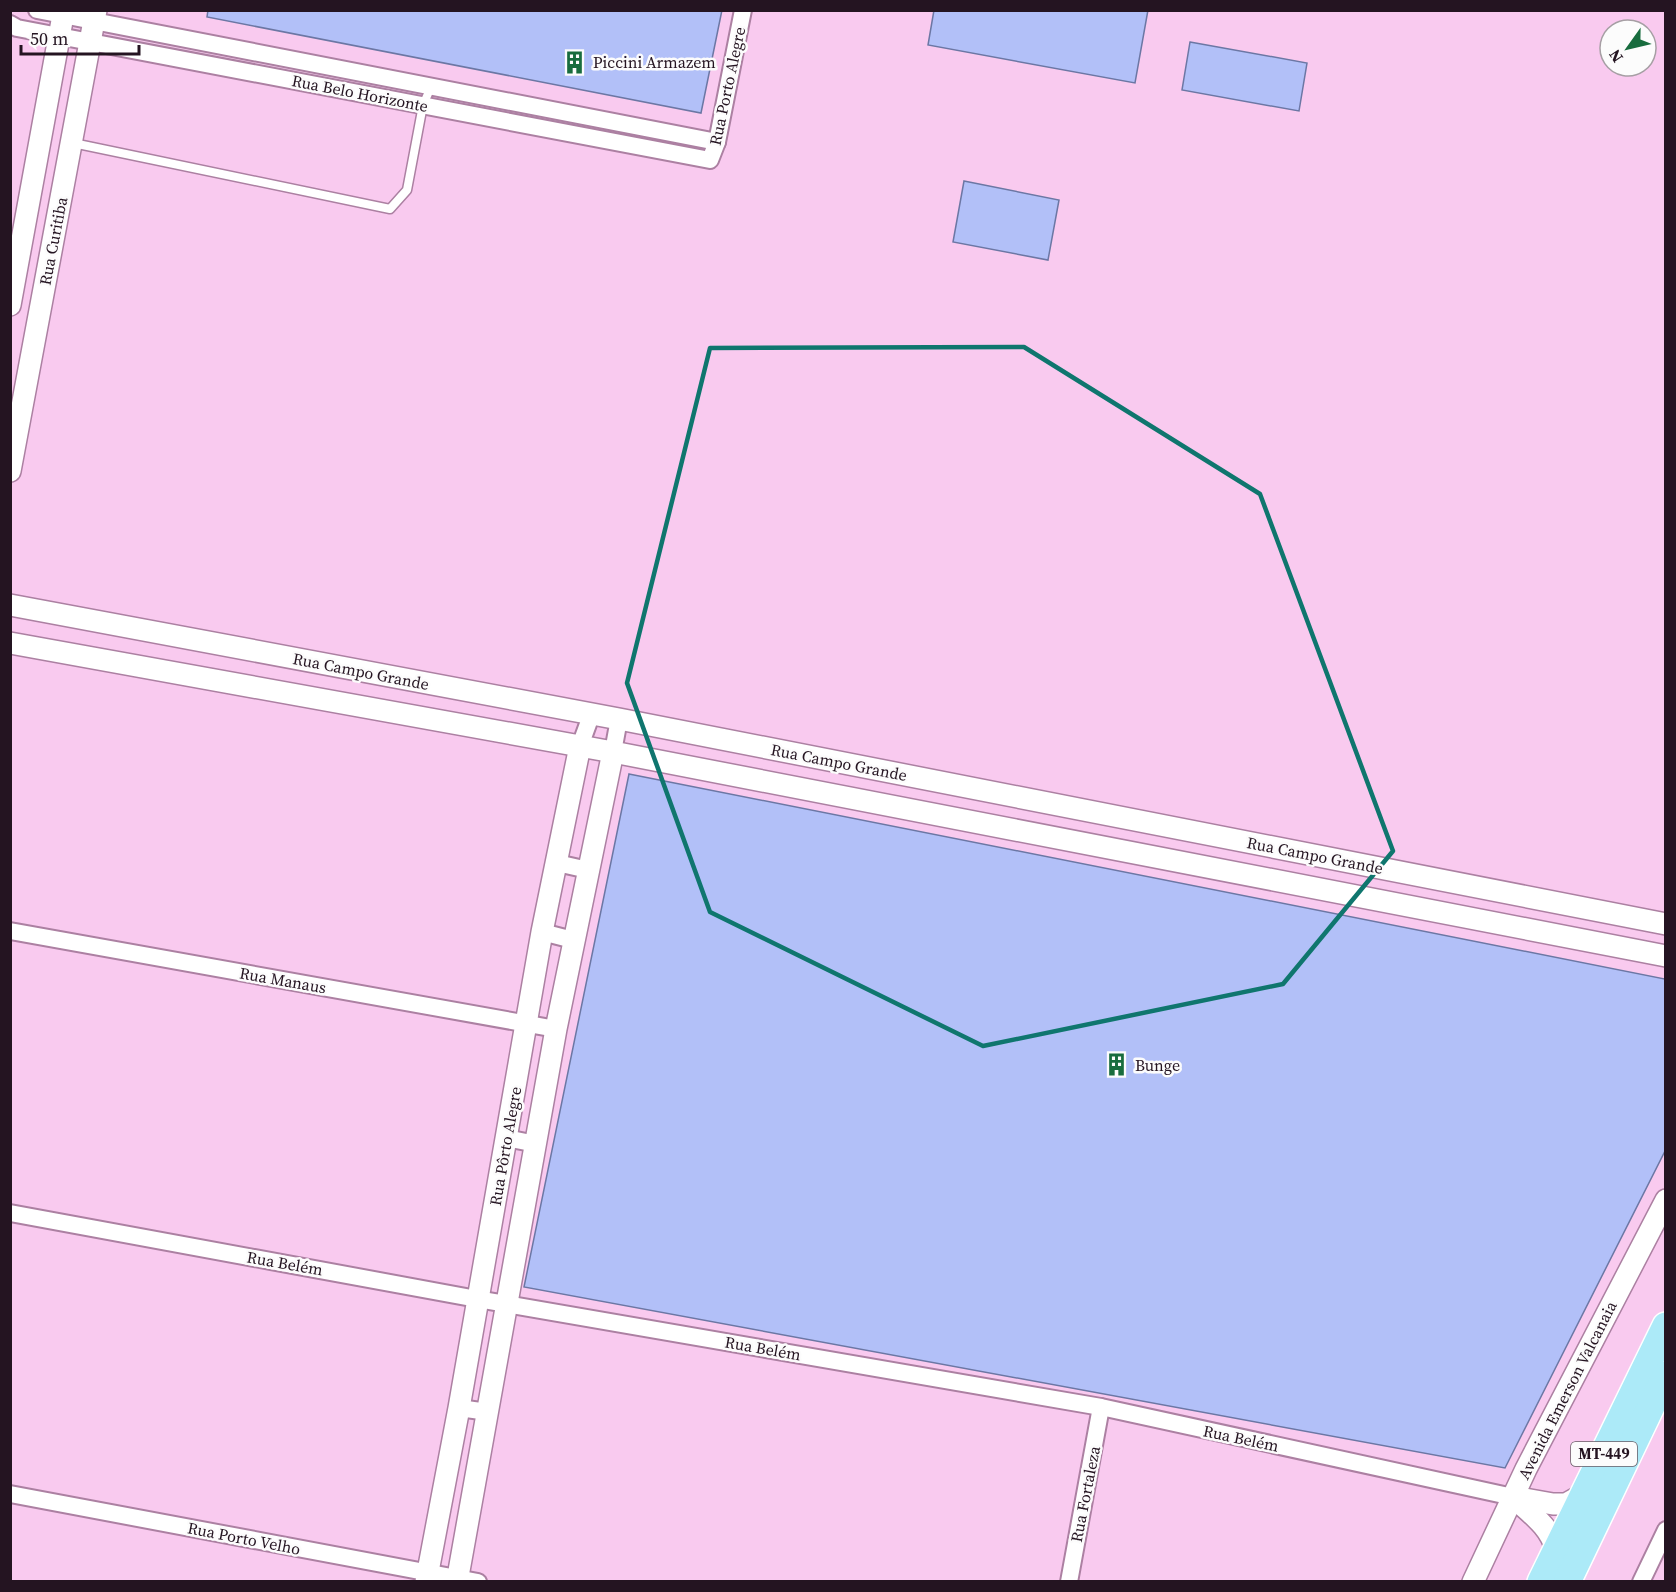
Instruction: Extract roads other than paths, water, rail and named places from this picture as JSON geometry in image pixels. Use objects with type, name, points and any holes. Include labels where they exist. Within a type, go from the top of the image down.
[{"type":"main road","name":"MT-449","points":[[1541,1581],[1665,1326]]},
{"type":"main road","name":"MT-449","points":[[1567,1581],[1665,1375]]},
{"type":"street","name":"Rua Belo Horizonte","points":[[37,10],[62,20],[224,47],[717,142]]},
{"type":"street","name":"Rua Porto Alegre","points":[[710,160],[717,142],[743,10]]},
{"type":"street","name":"Rua Belo Horizonte","points":[[10,24],[17,28],[62,20]]},
{"type":"street","name":"Rua Curitiba","points":[[10,304],[62,20]]},
{"type":"street","name":"Rua Belo Horizonte","points":[[93,25],[217,66],[710,160]]},
{"type":"street","name":"Rua Curitiba","points":[[10,471],[93,25]]},
{"type":"street","points":[[217,66],[224,47]]},
{"type":"street","name":"Rua Campo Grande","points":[[10,605],[592,713],[1665,924]]},
{"type":"street","name":"Rua Campo Grande","points":[[10,643],[613,752],[1665,956]]},
{"type":"street","name":"Rua Pôrto Alegre","points":[[426,1577],[459,1408],[542,932],[580,746],[592,713]]},
{"type":"street","name":"Rua Pôrto Alegre","points":[[464,1580],[488,1412],[556,1029],[619,719]]},
{"type":"street","points":[[557,863],[588,870]]},
{"type":"street","name":"Rua Manaus","points":[[10,931],[556,1029]]},
{"type":"street","points":[[542,932],[573,940]]},
{"type":"street","points":[[506,1138],[536,1143]]},
{"type":"street","name":"Avenida Emerson Valcanaia","points":[[1473,1581],[1513,1497],[1665,1200]]},
{"type":"street","name":"Rua Belém","points":[[10,1213],[477,1299],[1101,1407],[1513,1497]]},
{"type":"street","name":"Rua Fortaleza","points":[[1069,1581],[1101,1407]]},
{"type":"street","points":[[459,1408],[488,1412]]},
{"type":"street","name":"Rua Porto Velho","points":[[10,1494],[426,1577],[464,1580]]},
{"type":"street","points":[[1513,1497],[1566,1504],[1584,1494]]},
{"type":"street","points":[[1513,1497],[1550,1533],[1556,1550]]},
{"type":"street","points":[[1641,1581],[1665,1530]]},
{"type":"lane","points":[[72,143],[390,209],[408,190],[423,105],[431,87]]},
{"type":"place","name":"Piccini Armazem","points":[[575,62]]},
{"type":"place","name":"Bunge","points":[[1117,1065]]}]
